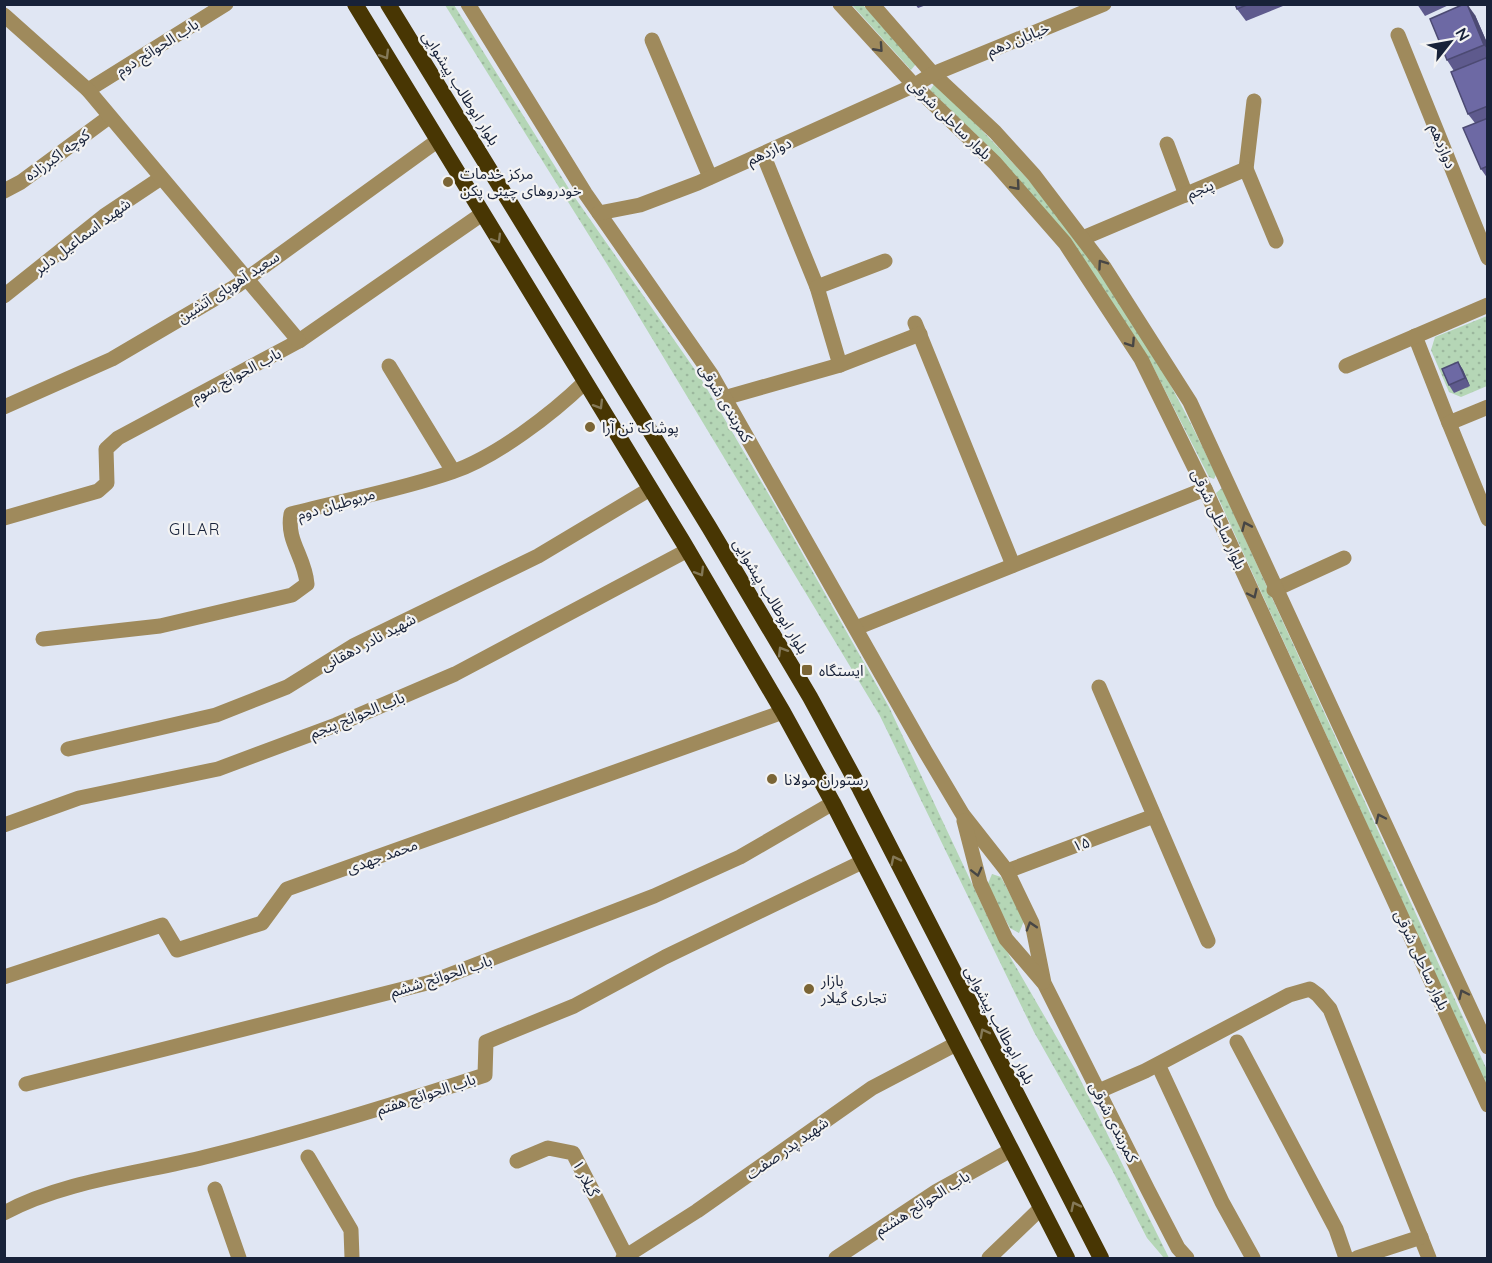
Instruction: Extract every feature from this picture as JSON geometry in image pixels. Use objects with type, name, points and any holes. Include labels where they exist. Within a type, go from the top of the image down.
[{"type":"highway","points":[[355,4],[688,550],[783,712],[833,803],[1067,1258]]},
{"type":"highway","name":"بلوار ابوطالب پیشوایی","points":[[388,4],[709,526],[810,697],[860,789],[1101,1258]]},
{"type":"street","name":"باب الحوائج دوم","points":[[88,90],[226,4]]},
{"type":"street","name":"کمربندی شرقی","points":[[468,4],[598,213],[711,374],[963,815],[1007,871],[1032,923],[1044,983]]},
{"type":"street","name":"بلوار ساحلی شرقی","points":[[840,4],[915,85],[995,163],[1065,243],[1141,359],[1205,489],[1488,1105]]},
{"type":"street","name":"بلوار ساحلی شرقی","points":[[872,4],[933,74],[995,132],[1034,175],[1083,238],[1190,402],[1274,590],[1484,1031],[1488,1047]]},
{"type":"street","name":"خیابان دهم","points":[[933,74],[1104,4]]},
{"type":"street","points":[[4,15],[88,90],[299,341]]},
{"type":"street","name":"دوازدهم","points":[[1398,34],[1488,258]]},
{"type":"street","points":[[652,40],[710,177]]},
{"type":"street","name":"دوازدهم","points":[[598,213],[640,205],[710,177],[915,85],[933,74]]},
{"type":"street","points":[[1254,102],[1246,170],[1276,241]]},
{"type":"street","name":"کوچه اکبرزاده","points":[[4,191],[21,182],[109,117]]},
{"type":"street","name":"سعید آهوپای آتشین","points":[[4,407],[112,359],[247,277],[437,141]]},
{"type":"street","points":[[1167,144],[1186,195]]},
{"type":"street","points":[[763,153],[817,287],[840,365]]},
{"type":"street","name":"پنجم","points":[[1083,238],[1246,170]]},
{"type":"street","name":"شهید اسماعیل دلبر","points":[[4,296],[104,216],[162,178]]},
{"type":"street","name":"باب الحوائج سوم","points":[[4,518],[98,491],[107,483],[106,449],[118,438],[299,341],[482,214]]},
{"type":"street","points":[[817,287],[885,261]]},
{"type":"street","points":[[1346,366],[1488,305]]},
{"type":"street","points":[[724,398],[840,365],[917,329],[1013,565]]},
{"type":"street","points":[[1415,336],[1488,519]]},
{"type":"street","points":[[389,366],[453,471]]},
{"type":"street","name":"مربوطیان دوم","points":[[43,639],[160,626],[292,595],[307,584],[306,572],[289,528],[291,514],[453,471],[514,439],[561,405],[585,382]]},
{"type":"street","points":[[1449,423],[1488,407]]},
{"type":"street","points":[[856,628],[1225,479]]},
{"type":"street","name":"شهید نادر دهقانی","points":[[69,748],[216,715],[287,687],[353,646],[538,556],[650,489]]},
{"type":"street","name":"باب الحوائج پنجم","points":[[4,825],[79,798],[218,769],[336,725],[455,674],[688,550]]},
{"type":"street","points":[[1274,590],[1344,558]]},
{"type":"street","points":[[1099,687],[1208,941]]},
{"type":"street","name":"محمد جهدی","points":[[4,977],[162,925],[177,950],[262,923],[287,889],[783,712]]},
{"type":"street","name":"باب الحوائج ششم","points":[[26,1084],[431,982],[654,896],[740,857],[833,803]]},
{"type":"street","name":"کمربندی شرقی","points":[[963,815],[980,883],[1006,939],[1044,983],[1178,1248],[1187,1258]]},
{"type":"street","name":"۱۵","points":[[1007,871],[1154,816]]},
{"type":"street","name":"باب الحوائج هفتم","points":[[4,1213],[32,1198],[207,1157],[365,1114],[485,1075],[486,1042],[574,1006],[665,957],[862,862]]},
{"type":"street","points":[[1099,1091],[1144,1071],[1289,995],[1310,989],[1330,1009],[1429,1258]]},
{"type":"street","points":[[1237,1042],[1336,1228],[1346,1258]]},
{"type":"street","name":"شهید پدر صفت","points":[[625,1258],[697,1211],[872,1088],[956,1044]]},
{"type":"street","points":[[1161,1071],[1222,1203],[1252,1258]]},
{"type":"street","name":"گیلار ۱","points":[[517,1161],[548,1148],[573,1153],[625,1258]]},
{"type":"street","name":"باب الحوائج هشتم","points":[[836,1258],[937,1191],[1011,1150]]},
{"type":"street","points":[[308,1157],[351,1230],[352,1258]]},
{"type":"street","points":[[215,1190],[239,1258]]},
{"type":"street","points":[[989,1258],[1041,1208]]},
{"type":"street","points":[[1357,1258],[1421,1237]]},
{"type":"green space","points":[[445,5],[454,5],[571,192],[700,377],[775,505],[889,707],[990,922],[1075,1069],[1169,1258],[1164,1258],[1147,1238],[1111,1168],[1034,1032],[880,716],[615,277]]},
{"type":"green space","points":[[852,5],[863,5],[916,64],[911,70]]},
{"type":"green space","points":[[935,83],[1029,180],[1100,269],[1170,384],[1216,475],[1214,479],[1209,477],[1152,365],[1035,200],[989,147],[930,90]]},
{"type":"green space","points":[[1487,316],[1487,386],[1461,397],[1449,392],[1431,350],[1435,337]]},
{"type":"green space","points":[[1222,488],[1487,1070],[1487,1088],[1216,493]]},
{"type":"green space","points":[[992,874],[1001,877],[1024,921],[1019,933],[1010,928],[987,886]]},
{"type":"building","points":[[1235,4],[1249,4],[1237,9]]},
{"type":"building","points":[[1467,4],[1484,45],[1447,60],[1430,19]]},
{"type":"building","points":[[1488,57],[1488,106],[1468,114],[1451,72]]},
{"type":"building","points":[[1488,118],[1488,166],[1481,169],[1463,128]]},
{"type":"building","points":[[1458,362],[1465,378],[1449,385],[1442,369]]},
{"type":"place","name":"مرکز خدمات خودروهای چینی پکن","points":[[448,182]]},
{"type":"place","name":"پوشاک تن آرا","points":[[590,427]]},
{"type":"place","name":"ایستگاه","points":[[807,670]]},
{"type":"place","name":"رستوران مولانا","points":[[772,779]]},
{"type":"place","name":"بازار تجاری گیلار","points":[[809,989]]},
{"type":"district","name":"GILAR","points":[[195,529]]}]
